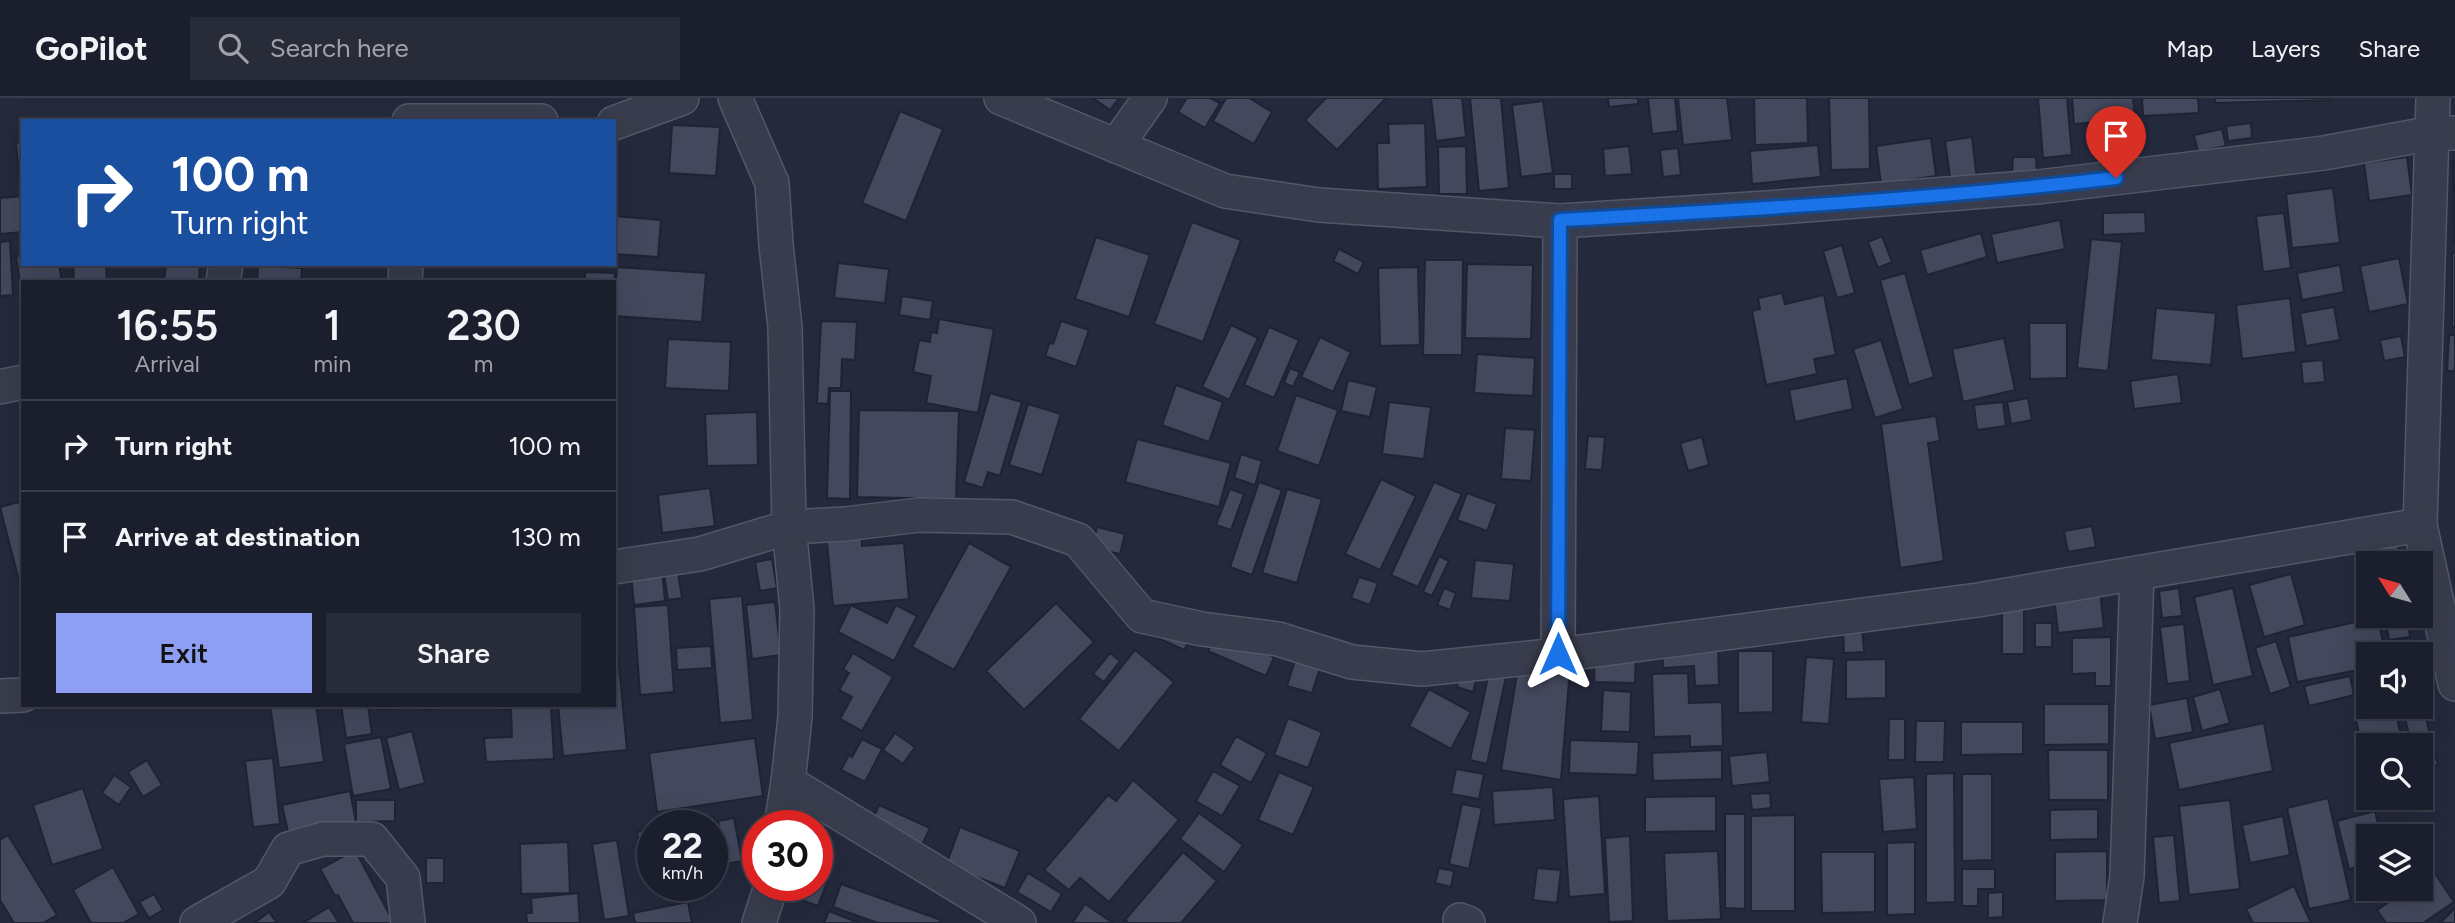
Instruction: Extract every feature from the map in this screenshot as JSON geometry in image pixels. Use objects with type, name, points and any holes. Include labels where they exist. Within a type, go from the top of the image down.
[{"type":"street","points":[[616,122],[682,98]]},
{"type":"street","points":[[735,98],[772,183],[785,327],[789,527],[797,608],[795,717],[784,810]]},
{"type":"street","points":[[1001,98],[1225,191],[1319,205],[1560,220],[1767,208],[2038,187],[2324,153],[2444,133]]},
{"type":"street","points":[[1116,146],[1150,98]]},
{"type":"street","points":[[2433,98],[2444,133],[2420,525],[2455,684]]},
{"type":"street","points":[[1558,654],[1560,220]]},
{"type":"street","points":[[0,387],[21,382]]},
{"type":"street","points":[[616,567],[700,554],[789,527],[845,524],[919,515],[1012,517],[1078,540],[1142,616],[1202,629],[1278,639],[1352,662],[1422,669],[1978,600],[2420,525]]},
{"type":"street","points":[[2120,923],[2127,876],[2137,573]]},
{"type":"street","points":[[0,695],[21,695]]},
{"type":"street","points":[[789,782],[1019,923]]},
{"type":"street","points":[[197,923],[269,882],[288,849],[323,839],[372,839],[403,878],[408,923]]},
{"type":"street","points":[[759,923],[766,901]]},
{"type":"building","points":[[1093,98],[1119,98],[1110,110]]},
{"type":"building","points":[[1187,98],[1210,98],[1220,103],[1205,128],[1178,112]]},
{"type":"building","points":[[1226,98],[1249,98],[1272,112],[1254,144],[1213,121]]},
{"type":"building","points":[[1326,98],[1386,98],[1337,150],[1305,120]]},
{"type":"building","points":[[1431,98],[1462,98],[1466,137],[1436,141]]},
{"type":"building","points":[[1470,98],[1501,98],[1509,188],[1479,191]]},
{"type":"building","points":[[1608,98],[1638,98],[1638,104],[1609,107]]},
{"type":"building","points":[[1648,98],[1675,98],[1678,131],[1652,134]]},
{"type":"building","points":[[1678,98],[1727,98],[1732,140],[1683,145]]},
{"type":"building","points":[[1754,98],[1807,98],[1808,143],[1755,145]]},
{"type":"building","points":[[1829,98],[1869,98],[1870,169],[1831,170]]},
{"type":"building","points":[[2038,98],[2067,98],[2072,155],[2043,158]]},
{"type":"building","points":[[2072,98],[2133,98],[2135,119],[2074,124]]},
{"type":"building","points":[[2142,98],[2198,98],[2199,113],[2143,116]]},
{"type":"building","points":[[2215,98],[2331,98],[2331,100],[2215,103]]},
{"type":"building","points":[[1543,101],[1553,173],[1521,177],[1512,105]]},
{"type":"building","points":[[900,111],[943,129],[906,221],[862,203]]},
{"type":"building","points":[[1425,123],[1427,187],[1378,189],[1377,143],[1389,143],[1388,124]]},
{"type":"building","points":[[2251,123],[2252,138],[2228,141],[2226,126]]},
{"type":"building","points":[[672,125],[720,127],[716,176],[669,173]]},
{"type":"building","points":[[2222,129],[2226,146],[2198,152],[2194,135]]},
{"type":"building","points":[[1972,137],[1977,180],[1951,184],[1945,141]]},
{"type":"building","points":[[1931,138],[1936,176],[1881,184],[1876,146]]},
{"type":"building","points":[[21,142],[21,182],[20,182],[16,143]]},
{"type":"building","points":[[1818,145],[1821,177],[1752,184],[1750,151]]},
{"type":"building","points":[[1466,146],[1467,194],[1439,194],[1438,147]]},
{"type":"building","points":[[1629,146],[1632,174],[1605,176],[1603,149]]},
{"type":"building","points":[[1678,148],[1681,175],[1663,177],[1660,150]]},
{"type":"building","points":[[2013,157],[2036,157],[2037,174],[2012,175]]},
{"type":"building","points":[[2407,157],[2412,195],[2369,201],[2364,163]]},
{"type":"building","points":[[2455,161],[2455,243],[2454,243]]},
{"type":"building","points":[[1554,174],[1572,174],[1572,189],[1554,189]]},
{"type":"building","points":[[2333,188],[2340,243],[2292,248],[2286,194]]},
{"type":"building","points":[[21,196],[21,232],[0,234],[0,198]]},
{"type":"building","points":[[2145,212],[2146,233],[2103,235],[2103,213]]},
{"type":"building","points":[[2284,213],[2291,268],[2263,272],[2256,216]]},
{"type":"building","points":[[616,216],[661,220],[658,257],[616,254]]},
{"type":"building","points":[[2060,220],[2065,249],[1997,263],[1991,234]]},
{"type":"building","points":[[1192,222],[1241,240],[1203,342],[1154,324]]},
{"type":"building","points":[[1981,233],[1987,257],[1927,275],[1920,250]]},
{"type":"building","points":[[1882,236],[1892,262],[1878,268],[1868,242]]},
{"type":"building","points":[[1096,237],[1150,255],[1129,317],[1075,299]]},
{"type":"building","points":[[2091,239],[2122,242],[2108,371],[2077,368]]},
{"type":"building","points":[[10,241],[13,295],[0,296],[0,242]]},
{"type":"building","points":[[1842,245],[1855,293],[1837,298],[1823,251]]},
{"type":"building","points":[[1339,249],[1364,262],[1358,274],[1333,261]]},
{"type":"building","points":[[2452,253],[2455,253],[2455,327],[2452,327]]},
{"type":"building","points":[[21,255],[21,266],[59,266],[62,280],[21,280],[21,289],[16,256]]},
{"type":"building","points":[[2399,258],[2408,304],[2369,312],[2360,266]]},
{"type":"building","points":[[1425,260],[1463,260],[1462,355],[1423,355]]},
{"type":"building","points":[[838,263],[889,269],[885,303],[834,298]]},
{"type":"building","points":[[1467,264],[1533,265],[1531,339],[1465,338]]},
{"type":"building","points":[[2340,265],[2344,292],[2302,300],[2297,273]]},
{"type":"building","points":[[73,266],[106,266],[107,280],[74,280]]},
{"type":"building","points":[[166,266],[200,266],[199,280],[164,280]]},
{"type":"building","points":[[258,266],[302,268],[301,280],[257,280]]},
{"type":"building","points":[[617,267],[706,273],[702,322],[616,316]]},
{"type":"building","points":[[1418,267],[1420,345],[1380,346],[1378,268]]},
{"type":"building","points":[[585,272],[615,273],[614,280],[585,280]]},
{"type":"building","points":[[1905,273],[1934,377],[1909,385],[1880,280]]},
{"type":"building","points":[[1782,293],[1785,304],[1824,295],[1836,355],[1814,359],[1817,374],[1766,385],[1752,311],[1760,309],[1758,298]]},
{"type":"building","points":[[902,296],[933,301],[930,320],[899,315]]},
{"type":"building","points":[[2290,298],[2296,352],[2242,359],[2236,305]]},
{"type":"building","points":[[2334,307],[2340,340],[2306,346],[2300,313]]},
{"type":"building","points":[[2156,308],[2216,313],[2211,365],[2151,360]]},
{"type":"building","points":[[939,319],[994,329],[978,413],[926,403],[931,376],[913,372],[919,340],[930,342],[931,332],[937,333]]},
{"type":"building","points":[[821,321],[857,322],[855,360],[842,359],[841,388],[829,388],[828,404],[817,403]]},
{"type":"building","points":[[1061,321],[1089,330],[1076,367],[1045,356],[1050,342],[1053,344]]},
{"type":"building","points":[[2029,323],[2067,323],[2067,378],[2030,379]]},
{"type":"building","points":[[1231,325],[1258,338],[1229,400],[1202,387]]},
{"type":"building","points":[[1269,327],[1299,340],[1274,398],[1244,385]]},
{"type":"building","points":[[2449,335],[2455,335],[2455,371],[2447,371]]},
{"type":"building","points":[[2401,336],[2405,357],[2384,361],[2380,340]]},
{"type":"building","points":[[1320,337],[1351,352],[1333,392],[1301,377]]},
{"type":"building","points":[[2004,338],[2015,390],[1963,402],[1952,349]]},
{"type":"building","points":[[668,339],[731,342],[729,391],[665,388]]},
{"type":"building","points":[[1881,340],[1903,409],[1875,418],[1853,349]]},
{"type":"building","points":[[1477,354],[1535,358],[1533,396],[1474,393]]},
{"type":"building","points":[[2323,360],[2325,382],[2303,384],[2301,362]]},
{"type":"building","points":[[1290,368],[1300,372],[1293,387],[1284,383]]},
{"type":"building","points":[[2178,374],[2182,403],[2134,409],[2130,381]]},
{"type":"building","points":[[1847,378],[1853,409],[1795,422],[1789,390]]},
{"type":"building","points":[[1348,380],[1377,387],[1370,417],[1341,411]]},
{"type":"building","points":[[1176,385],[1223,402],[1209,442],[1162,425]]},
{"type":"building","points":[[830,391],[851,391],[850,499],[827,498]]},
{"type":"building","points":[[990,393],[1022,402],[1000,476],[988,472],[983,488],[964,482]]},
{"type":"building","points":[[1296,395],[1338,410],[1319,466],[1277,451]]},
{"type":"building","points":[[2028,398],[2032,420],[2011,424],[2007,402]]},
{"type":"building","points":[[1389,402],[1431,407],[1424,459],[1382,454]]},
{"type":"building","points":[[2003,402],[2006,426],[1977,430],[1974,405]]},
{"type":"building","points":[[1028,404],[1061,414],[1042,475],[1009,465]]},
{"type":"building","points":[[859,410],[959,411],[956,499],[857,497]]},
{"type":"building","points":[[757,412],[758,465],[707,466],[705,414]]},
{"type":"building","points":[[1936,416],[1940,441],[1928,443],[1944,561],[1900,568],[1881,424]]},
{"type":"building","points":[[1505,428],[1535,430],[1531,481],[1501,479]]},
{"type":"building","points":[[1588,436],[1605,437],[1602,470],[1585,469]]},
{"type":"building","points":[[1702,437],[1709,465],[1688,471],[1680,443]]},
{"type":"building","points":[[1137,439],[1231,463],[1219,507],[1125,482]]},
{"type":"building","points":[[1241,454],[1262,461],[1255,485],[1234,478]]},
{"type":"building","points":[[1381,479],[1416,496],[1380,570],[1345,554]]},
{"type":"building","points":[[1259,482],[1282,490],[1252,575],[1230,567]]},
{"type":"building","points":[[1434,482],[1462,494],[1418,587],[1391,575]]},
{"type":"building","points":[[710,488],[715,526],[662,533],[658,495]]},
{"type":"building","points":[[1230,489],[1244,494],[1231,530],[1216,525]]},
{"type":"building","points":[[1287,489],[1322,499],[1297,583],[1262,573]]},
{"type":"building","points":[[1467,493],[1497,504],[1487,531],[1457,520]]},
{"type":"building","points":[[21,502],[21,588],[0,507]]},
{"type":"building","points":[[2092,526],[2096,547],[2068,552],[2064,531]]},
{"type":"building","points":[[1097,527],[1125,534],[1120,554],[1092,548]]},
{"type":"building","points":[[861,530],[862,546],[904,543],[909,599],[833,606],[826,533]]},
{"type":"building","points":[[2398,542],[2398,551],[2375,551],[2375,544]]},
{"type":"building","points":[[969,543],[1011,567],[954,670],[912,647]]},
{"type":"building","points":[[1439,556],[1449,561],[1432,596],[1423,592]]},
{"type":"building","points":[[772,559],[777,588],[760,591],[755,562]]},
{"type":"building","points":[[1475,560],[1514,564],[1510,601],[1471,598]]},
{"type":"building","points":[[662,570],[665,601],[634,605],[631,574]]},
{"type":"building","points":[[678,572],[682,598],[668,600],[664,574]]},
{"type":"building","points":[[2291,574],[2305,625],[2264,637],[2249,585]]},
{"type":"building","points":[[1359,577],[1378,583],[1370,605],[1351,598]]},
{"type":"building","points":[[1444,588],[1456,593],[1450,610],[1437,605]]},
{"type":"building","points":[[2179,588],[2182,616],[2162,618],[2159,591]]},
{"type":"building","points":[[2233,588],[2253,676],[2213,685],[2194,597]]},
{"type":"building","points":[[2100,591],[2104,628],[2058,633],[2054,596]]},
{"type":"building","points":[[742,596],[753,720],[720,723],[709,599]]},
{"type":"building","points":[[2024,600],[2024,654],[2002,654],[2002,601]]},
{"type":"building","points":[[775,602],[781,655],[752,659],[746,605]]},
{"type":"building","points":[[1056,603],[1094,642],[1024,710],[986,671]]},
{"type":"building","points":[[668,605],[674,692],[640,695],[634,607]]},
{"type":"building","points":[[851,605],[887,623],[896,605],[917,616],[894,661],[838,632]]},
{"type":"building","points":[[2356,622],[2356,628],[2380,628],[2383,642],[2356,642],[2356,670],[2297,682],[2288,637]]},
{"type":"building","points":[[2035,623],[2052,623],[2052,647],[2035,647]]},
{"type":"building","points":[[2184,624],[2190,681],[2167,684],[2160,627]]},
{"type":"building","points":[[1862,625],[1864,652],[1844,653],[1843,626]]},
{"type":"building","points":[[2387,628],[2409,628],[2410,637],[2389,640]]},
{"type":"building","points":[[1141,630],[1190,639],[1184,650]]},
{"type":"building","points":[[1217,632],[1274,657],[1266,676],[1208,651]]},
{"type":"building","points":[[616,635],[627,750],[563,756],[558,707],[616,707]]},
{"type":"building","points":[[2111,637],[2111,686],[2095,686],[2095,673],[2072,674],[2072,638]]},
{"type":"building","points":[[2276,641],[2291,687],[2270,694],[2255,648]]},
{"type":"building","points":[[1718,643],[1719,685],[1695,686],[1694,666],[1663,668],[1662,645]]},
{"type":"building","points":[[711,646],[712,668],[677,670],[676,648]]},
{"type":"building","points":[[1135,650],[1174,682],[1119,751],[1079,719]]},
{"type":"building","points":[[1738,651],[1773,651],[1773,712],[1738,713]]},
{"type":"building","points":[[853,653],[893,677],[862,731],[840,719],[852,697],[839,690],[849,673],[843,669]]},
{"type":"building","points":[[1110,653],[1120,661],[1104,682],[1093,674]]},
{"type":"building","points":[[1595,653],[1636,655],[1635,683],[1594,682]]},
{"type":"building","points":[[1297,654],[1322,662],[1312,693],[1287,686]]},
{"type":"building","points":[[1806,657],[1834,659],[1829,724],[1801,722]]},
{"type":"building","points":[[1886,659],[1886,698],[1846,699],[1846,660]]},
{"type":"building","points":[[1519,662],[1570,668],[1561,780],[1501,770]]},
{"type":"building","points":[[1490,668],[1507,672],[1487,764],[1470,760]]},
{"type":"building","points":[[1461,669],[1478,673],[1473,692],[1457,687]]},
{"type":"building","points":[[1688,673],[1689,703],[1722,702],[1723,746],[1690,747],[1690,736],[1654,737],[1652,674]]},
{"type":"building","points":[[2350,676],[2354,695],[2309,706],[2304,686]]},
{"type":"building","points":[[1429,689],[1471,712],[1451,749],[1409,726]]},
{"type":"building","points":[[2220,689],[2230,723],[2202,731],[2193,697]]},
{"type":"building","points":[[1603,690],[1631,692],[1630,732],[1601,731]]},
{"type":"building","points":[[2187,698],[2193,732],[2155,739],[2149,705]]},
{"type":"building","points":[[2044,704],[2109,704],[2109,744],[2044,745]]},
{"type":"building","points":[[270,707],[316,707],[324,762],[279,768]]},
{"type":"building","points":[[341,707],[368,707],[372,734],[346,738]]},
{"type":"building","points":[[380,707],[406,707],[380,710]]},
{"type":"building","points":[[421,707],[449,707],[422,710]]},
{"type":"building","points":[[501,707],[551,707],[554,759],[486,762],[484,738],[512,737],[511,709],[501,710]]},
{"type":"building","points":[[2355,716],[2356,719],[2397,719],[2400,733],[2359,733]]},
{"type":"building","points":[[1288,718],[1322,732],[1308,768],[1274,755]]},
{"type":"building","points":[[1889,719],[1905,719],[1905,760],[1888,760]]},
{"type":"building","points":[[2405,719],[2426,719],[2430,733],[2409,733]]},
{"type":"building","points":[[1916,721],[1945,721],[1944,762],[1915,762]]},
{"type":"building","points":[[1961,722],[2023,722],[2023,754],[1961,755]]},
{"type":"building","points":[[2264,723],[2273,771],[2179,790],[2169,743]]},
{"type":"building","points":[[412,731],[425,783],[399,790],[386,738]]},
{"type":"building","points":[[895,733],[915,747],[903,764],[883,750]]},
{"type":"building","points":[[1236,736],[1267,753],[1251,783],[1220,765]]},
{"type":"building","points":[[381,737],[391,789],[353,796],[344,744]]},
{"type":"building","points":[[755,738],[763,796],[657,810],[649,753]]},
{"type":"building","points":[[862,739],[882,749],[865,782],[841,770]]},
{"type":"building","points":[[1570,740],[1639,742],[1637,775],[1569,773]]},
{"type":"building","points":[[2433,746],[2438,765],[2433,766]]},
{"type":"building","points":[[1722,750],[1722,779],[1653,781],[1652,753]]},
{"type":"building","points":[[2048,750],[2108,750],[2108,800],[2049,800]]},
{"type":"building","points":[[1767,752],[1770,782],[1732,786],[1729,756]]},
{"type":"building","points":[[273,758],[280,824],[253,827],[245,761]]},
{"type":"building","points":[[147,760],[162,785],[143,797],[128,772]]},
{"type":"building","points":[[1456,769],[1484,774],[1479,799],[1451,794]]},
{"type":"building","points":[[1213,771],[1240,786],[1222,816],[1196,801]]},
{"type":"building","points":[[1279,772],[1314,787],[1293,835],[1258,820]]},
{"type":"building","points":[[1954,773],[1955,902],[1926,903],[1926,774]]},
{"type":"building","points":[[1962,774],[1992,774],[1992,860],[1962,861]]},
{"type":"building","points":[[114,775],[131,787],[119,805],[102,793]]},
{"type":"building","points":[[1914,777],[1917,829],[1883,832],[1879,779]]},
{"type":"building","points":[[1133,780],[1179,820],[1109,902],[1080,878],[1069,890],[1044,870],[1108,795],[1116,801]]},
{"type":"building","points":[[1553,787],[1555,820],[1494,825],[1492,791]]},
{"type":"building","points":[[83,788],[103,849],[52,865],[33,805]]},
{"type":"building","points":[[350,791],[356,822],[289,836],[282,805]]},
{"type":"building","points":[[1770,793],[1771,808],[1752,810],[1750,794]]},
{"type":"building","points":[[1599,796],[1605,894],[1569,897],[1563,799]]},
{"type":"building","points":[[1716,796],[1716,831],[1645,832],[1645,797]]},
{"type":"building","points":[[2328,798],[2351,900],[2309,909],[2287,808]]},
{"type":"building","points":[[356,800],[395,800],[395,821],[356,822]]},
{"type":"building","points":[[2230,800],[2240,889],[2189,895],[2179,806]]},
{"type":"building","points":[[1462,804],[1482,808],[1469,869],[1449,864]]},
{"type":"building","points":[[879,805],[930,828],[919,851],[869,828]]},
{"type":"building","points":[[2098,809],[2098,839],[2050,840],[2050,810]]},
{"type":"building","points":[[2375,811],[2378,824],[2356,824],[2356,867],[2349,869],[2337,821]]},
{"type":"building","points":[[1199,813],[1243,845],[1224,872],[1180,839]]},
{"type":"building","points":[[1725,814],[1745,814],[1745,909],[1725,908]]},
{"type":"building","points":[[1795,815],[1795,911],[1751,911],[1751,816]]},
{"type":"building","points":[[2283,816],[2290,855],[2250,863],[2242,825]]},
{"type":"building","points":[[734,818],[742,861],[728,863],[728,819]]},
{"type":"building","points":[[960,827],[1020,851],[1005,888],[946,865]]},
{"type":"building","points":[[8,835],[57,915],[43,923],[14,923],[0,900],[0,840]]},
{"type":"building","points":[[2174,835],[2180,901],[2159,903],[2153,837]]},
{"type":"building","points":[[1630,836],[1633,921],[1609,922],[1605,838]]},
{"type":"building","points":[[617,840],[629,916],[604,920],[592,844]]},
{"type":"building","points":[[568,842],[570,893],[521,894],[520,844]]},
{"type":"building","points":[[1915,842],[1915,914],[1887,915],[1887,843]]},
{"type":"building","points":[[355,850],[394,923],[353,923],[320,869]]},
{"type":"building","points":[[1718,851],[1721,919],[1667,921],[1664,853]]},
{"type":"building","points":[[2107,851],[2107,900],[2055,901],[2055,852]]},
{"type":"building","points":[[1183,852],[1217,881],[1181,923],[1129,923],[1125,920]]},
{"type":"building","points":[[1821,852],[1875,852],[1875,912],[1822,913]]},
{"type":"building","points":[[426,858],[444,858],[444,883],[426,883]]},
{"type":"building","points":[[113,867],[139,914],[123,923],[91,923],[73,890]]},
{"type":"building","points":[[1439,868],[1454,871],[1451,887],[1435,883]]},
{"type":"building","points":[[1537,868],[1561,870],[1557,903],[1533,900]]},
{"type":"building","points":[[1962,869],[1995,869],[1995,889],[1978,889],[1978,906],[1962,906]]},
{"type":"building","points":[[1028,873],[1062,894],[1051,912],[1017,892]]},
{"type":"building","points":[[2433,873],[2454,902],[2423,923],[2386,923],[2377,910],[2391,901],[2433,901]]},
{"type":"building","points":[[841,884],[941,920],[939,923],[878,923],[833,907]]},
{"type":"building","points":[[2294,886],[2311,923],[2253,923],[2246,909]]},
{"type":"building","points":[[2003,892],[2003,917],[1988,918],[1988,893]]},
{"type":"building","points":[[578,893],[580,923],[527,923],[526,913],[532,913],[531,898]]},
{"type":"building","points":[[154,894],[163,910],[149,918],[139,902]]},
{"type":"building","points":[[804,901],[820,901],[818,906]]},
{"type":"building","points":[[688,902],[692,923],[635,923],[633,913]]},
{"type":"building","points":[[1085,904],[1113,923],[1073,922]]},
{"type":"building","points":[[329,907],[339,923],[303,923]]},
{"type":"building","points":[[2455,908],[2455,923],[2440,923]]},
{"type":"building","points":[[829,911],[859,923],[824,923]]},
{"type":"building","points":[[269,912],[277,923],[254,923]]},
{"type":"route","points":[[1558,654],[1560,220],[1767,208],[2038,187],[2116,178]]}]
